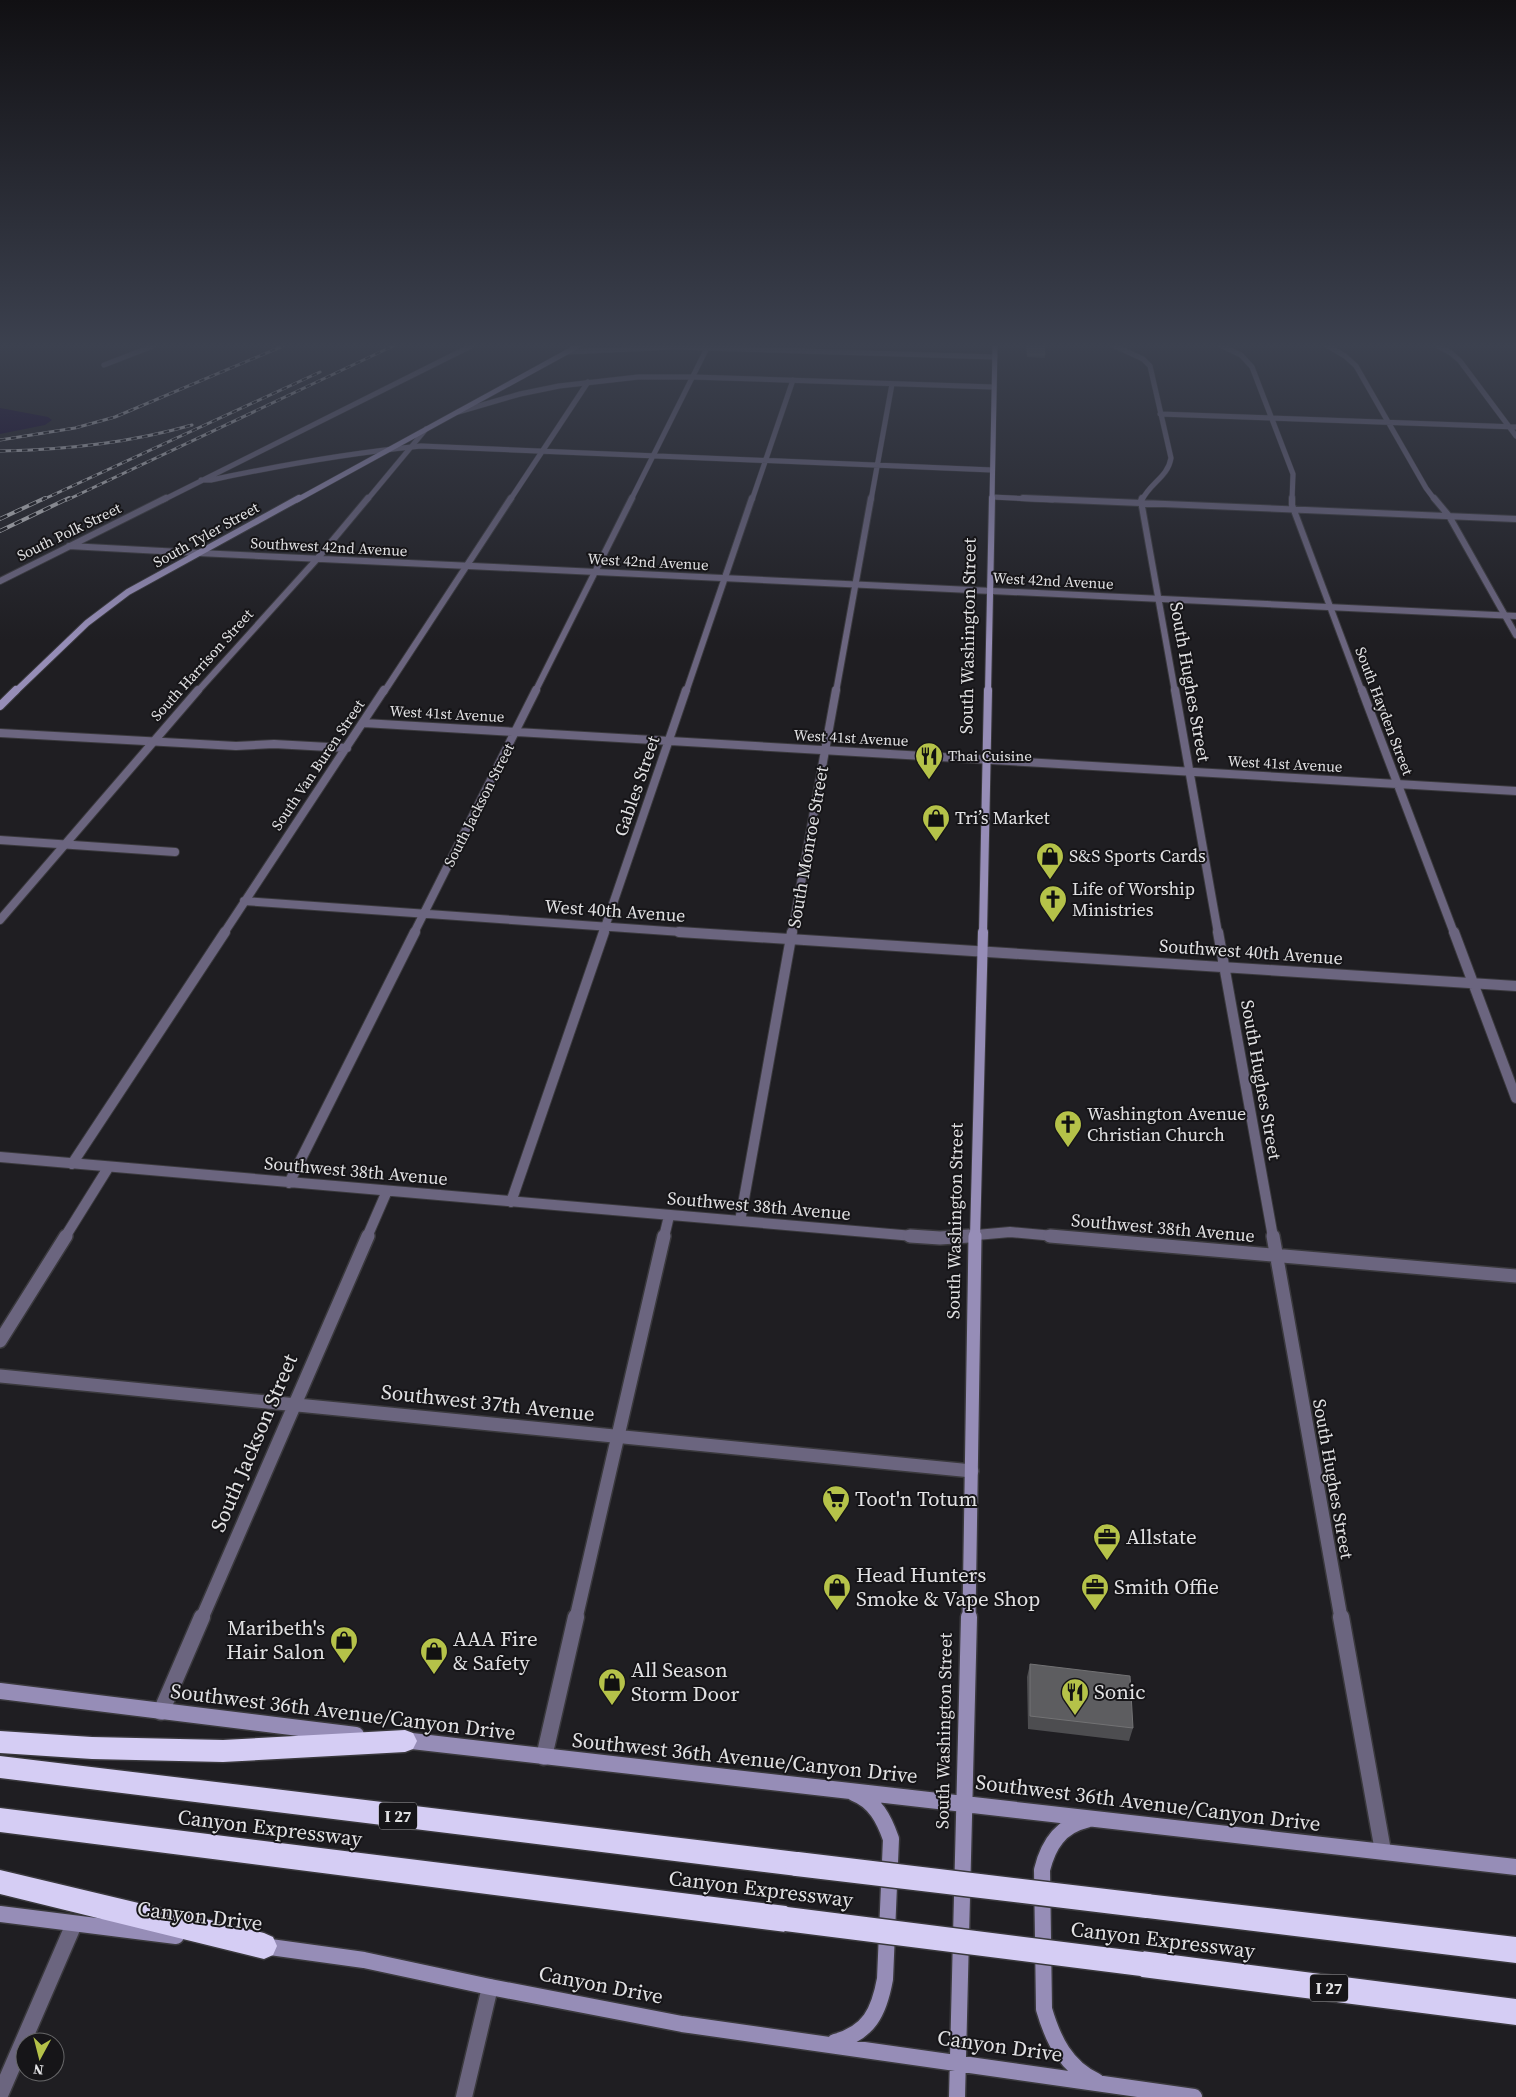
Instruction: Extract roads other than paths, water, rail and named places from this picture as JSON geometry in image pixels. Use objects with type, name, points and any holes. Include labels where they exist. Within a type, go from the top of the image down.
[{"type":"highway","points":[[0,1742],[92,1748],[223,1751],[406,1740]]},
{"type":"highway","name":"Canyon Expressway","points":[[0,1767],[1516,1950]]},
{"type":"highway","name":"Canyon Expressway","points":[[0,1820],[1516,2012]]},
{"type":"highway","points":[[0,1882],[264,1946]]},
{"type":"main road","name":"South Tyler Street","points":[[0,706],[87,623],[109,605],[199,553],[399,444]]},
{"type":"main road","name":"South Washington Street","points":[[957,2097],[972,1471],[975,1235],[983,951],[992,444]]},
{"type":"main road","name":"Southwest 36th Avenue/Canyon Drive","points":[[0,1691],[161,1712],[1516,1867]]},
{"type":"main road","points":[[826,2044],[845,2040],[862,2031],[874,2016],[883,1998],[885,1978],[891,1839],[885,1821],[874,1805],[859,1795],[841,1790]]},
{"type":"main road","points":[[1096,1819],[1080,1821],[1065,1828],[1054,1839],[1046,1853],[1042,1870],[1044,2009],[1049,2030],[1074,2067],[1092,2080],[1113,2086]]},
{"type":"main road","name":"Canyon Drive","points":[[0,1914],[364,1960],[490,1987],[682,2024],[1194,2097]]},
{"type":"street","name":"South Polk Street","points":[[0,580],[274,444]]},
{"type":"street","name":"South Harrison Street","points":[[0,920],[152,742],[317,559],[414,444]]},
{"type":"street","name":"South Van Buren Street","points":[[72,1164],[548,444]]},
{"type":"street","name":"South Jackson Street","points":[[289,1182],[660,444]]},
{"type":"street","name":"Gables Street","points":[[511,1202],[771,444]]},
{"type":"street","name":"South Monroe Street","points":[[740,1221],[882,444]]},
{"type":"street","points":[[1142,503],[1144,495],[1166,474],[1171,464],[1167,444]]},
{"type":"street","name":"South Hayden Street","points":[[1282,444],[1293,474],[1292,502],[1294,510],[1329,607],[1516,1098]]},
{"type":"street","points":[[1400,444],[1426,488],[1449,516],[1516,635]]},
{"type":"street","points":[[201,480],[212,480],[275,466],[392,448],[411,447],[992,470]]},
{"type":"street","points":[[992,497],[1516,519]]},
{"type":"street","name":"South Hughes Street","points":[[1142,503],[1383,1851]]},
{"type":"street","name":"Southwest 42nd Avenue","points":[[68,546],[468,566]]},
{"type":"street","name":"West 42nd Avenue","points":[[468,566],[1516,616]]},
{"type":"street","name":"West 41st Avenue","points":[[364,723],[1516,791]]},
{"type":"street","points":[[0,733],[236,746],[274,744],[347,748]]},
{"type":"street","points":[[0,840],[175,852]]},
{"type":"street","name":"West 40th Avenue","points":[[244,901],[791,940],[983,951]]},
{"type":"street","name":"Southwest 40th Avenue","points":[[983,951],[1516,986]]},
{"type":"street","name":"Southwest 38th Avenue","points":[[0,1157],[108,1168],[940,1238],[1010,1232],[1516,1276]]},
{"type":"street","points":[[0,1342],[108,1168]]},
{"type":"street","name":"South Jackson Street","points":[[161,1712],[387,1191]]},
{"type":"street","points":[[544,1756],[669,1216]]},
{"type":"street","name":"Southwest 37th Avenue","points":[[0,1376],[972,1471]]},
{"type":"street","points":[[0,2095],[74,1924]]},
{"type":"street","points":[[464,2097],[490,1987]]},
{"type":"railway","points":[[0,451],[49,449],[98,444]]},
{"type":"railway","points":[[42,500],[164,444]]},
{"type":"railway","points":[[67,500],[186,444]]},
{"type":"railway","points":[[0,519],[45,498]]},
{"type":"railway","points":[[0,531],[69,498]]},
{"type":"place","name":"Thai Cuisine","points":[[929,780]]},
{"type":"place","name":"Tri’s Market","points":[[936,842]]},
{"type":"place","name":"S&S Sports Cards","points":[[1050,880]]},
{"type":"place","name":"Life of Worship Ministries","points":[[1053,923]]},
{"type":"place","name":"Washington Avenue Christian Church","points":[[1068,1148]]},
{"type":"place","name":"Toot'n Totum","points":[[836,1523]]},
{"type":"place","name":"Allstate","points":[[1107,1561]]},
{"type":"place","name":"Head Hunters Smoke & Vape Shop","points":[[837,1611]]},
{"type":"place","name":"Smith Offie","points":[[1095,1611]]},
{"type":"place","name":"Maribeth's Hair Salon","points":[[344,1664]]},
{"type":"place","name":"AAA Fire & Safety","points":[[434,1675]]},
{"type":"place","name":"All Season Storm Door","points":[[612,1706]]},
{"type":"place","name":"Sonic","points":[[1075,1716]]}]
